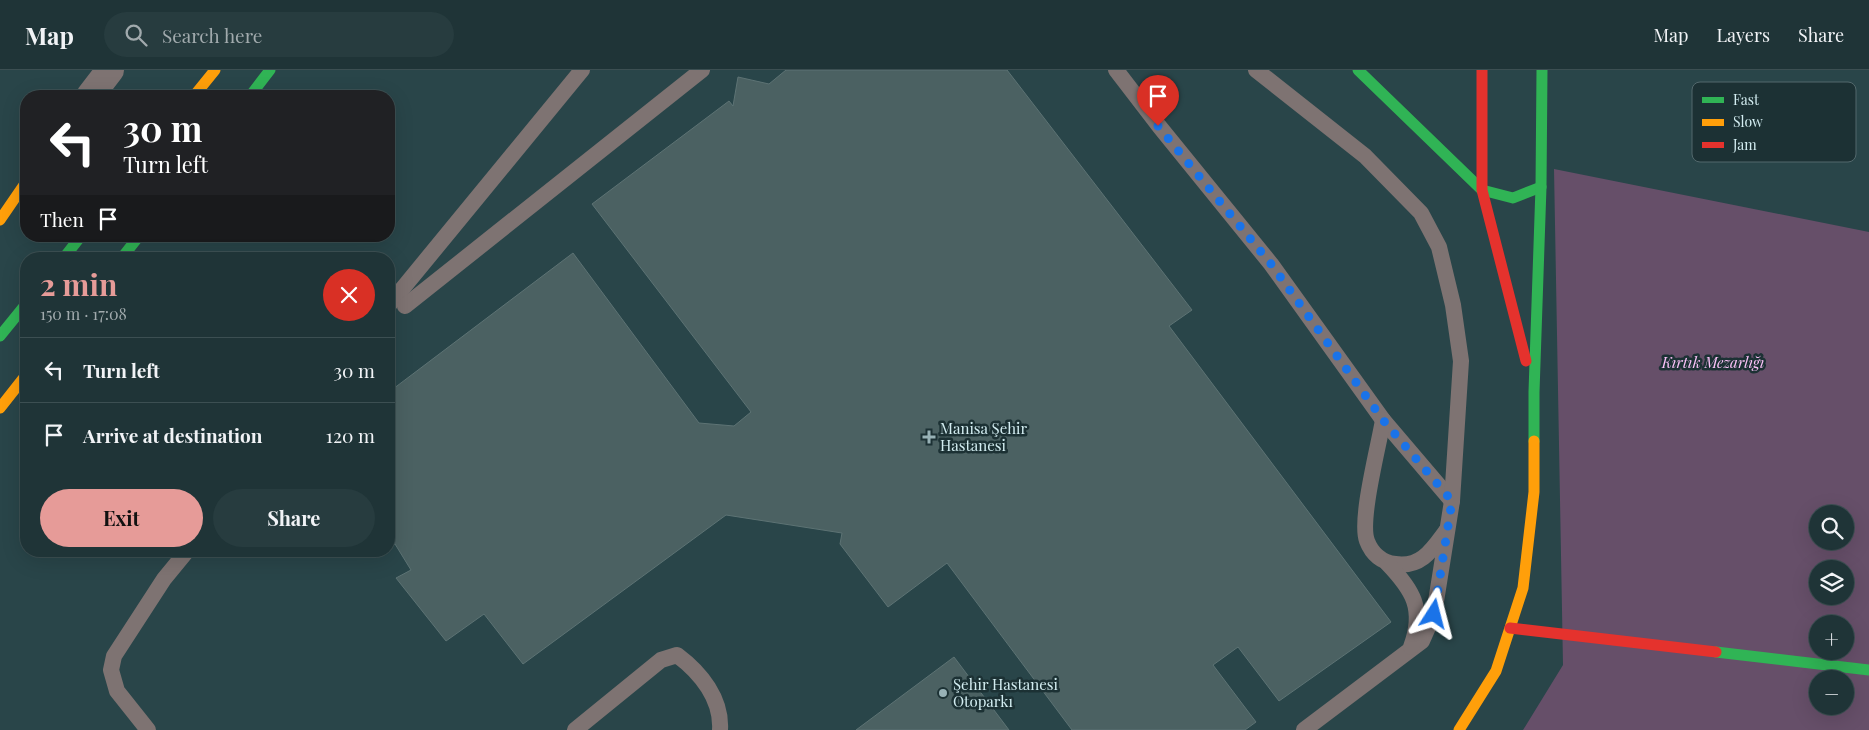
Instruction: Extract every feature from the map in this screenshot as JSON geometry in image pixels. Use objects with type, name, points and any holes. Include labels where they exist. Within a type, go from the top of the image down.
[{"type":"street","points":[[95,90],[110,70]]},
{"type":"street","points":[[199,90],[215,70]]},
{"type":"street","points":[[255,90],[270,70]]},
{"type":"street","points":[[1358,70],[1482,190],[1513,198],[1541,187]]},
{"type":"street","points":[[1482,70],[1482,190],[1534,392]]},
{"type":"street","points":[[1459,730],[1496,671],[1523,588],[1534,492],[1534,392],[1541,187],[1542,70]]},
{"type":"street","points":[[0,220],[20,191]]},
{"type":"street","points":[[68,252],[76,242]]},
{"type":"street","points":[[126,252],[134,242]]},
{"type":"street","points":[[0,336],[20,311]]},
{"type":"street","points":[[0,408],[20,383]]},
{"type":"street","points":[[1510,628],[1869,670]]},
{"type":"lane","points":[[395,298],[582,70]]},
{"type":"lane","points":[[405,306],[702,70]]},
{"type":"lane","points":[[1116,70],[1158,126],[1271,264],[1383,420],[1452,501]]},
{"type":"lane","points":[[1256,70],[1365,156],[1421,213],[1439,247],[1453,305],[1461,361],[1452,501],[1434,614],[1422,641],[1304,730]]},
{"type":"lane","points":[[1383,420],[1365,517],[1367,541],[1380,560],[1387,563],[1409,565],[1430,553],[1447,529]]},
{"type":"lane","points":[[148,730],[117,691],[111,670],[114,656],[164,579],[182,557]]},
{"type":"lane","points":[[1387,563],[1403,579],[1415,601],[1415,637],[1409,651]]},
{"type":"lane","points":[[574,730],[661,660],[677,656],[691,666],[712,693],[720,718],[720,730]]},
{"type":"green space","name":"Kırtık Mezarlığı","points":[[1554,169],[1869,232],[1869,730],[1523,730],[1563,665]]},
{"type":"building","name":"Manisa Şehir Hastanesi","points":[[786,70],[1007,70],[1192,310],[1169,326],[1391,622],[1279,701],[1238,647],[1213,665],[1256,722],[1245,730],[1072,730],[947,563],[888,607],[840,544],[842,533],[726,515],[523,664],[484,614],[446,641],[396,578],[411,570],[395,544],[395,387],[573,253],[699,423],[734,426],[751,412],[592,204],[729,101],[733,106],[738,77],[769,84]]},
{"type":"building","name":"Şehir Hastanesi Otoparkı","points":[[954,657],[1009,730],[856,730]]},
{"type":"traffic: fast","points":[[255,90],[270,70]]},
{"type":"traffic: fast","points":[[1358,70],[1482,190],[1513,198],[1541,187]]},
{"type":"traffic: fast","points":[[1534,441],[1541,187],[1542,70]]},
{"type":"traffic: fast","points":[[68,252],[76,242]]},
{"type":"traffic: fast","points":[[126,252],[134,242]]},
{"type":"traffic: fast","points":[[0,336],[20,311]]},
{"type":"traffic: fast","points":[[1716,652],[1869,670]]},
{"type":"traffic: slow","points":[[199,90],[215,70]]},
{"type":"traffic: slow","points":[[0,220],[20,191]]},
{"type":"traffic: slow","points":[[0,408],[20,383]]},
{"type":"traffic: slow","points":[[1459,730],[1496,671],[1523,588],[1534,492],[1534,441]]},
{"type":"traffic: jam","points":[[1482,70],[1482,190],[1526,361]]},
{"type":"traffic: jam","points":[[1510,628],[1716,652]]},
{"type":"place","name":"Manisa Şehir Hastanesi","points":[[929,437]]},
{"type":"place","name":"Şehir Hastanesi Otoparkı","points":[[943,693]]},
{"type":"route","points":[[1158,126],[1271,264],[1383,420],[1452,501],[1434,614]]}]
